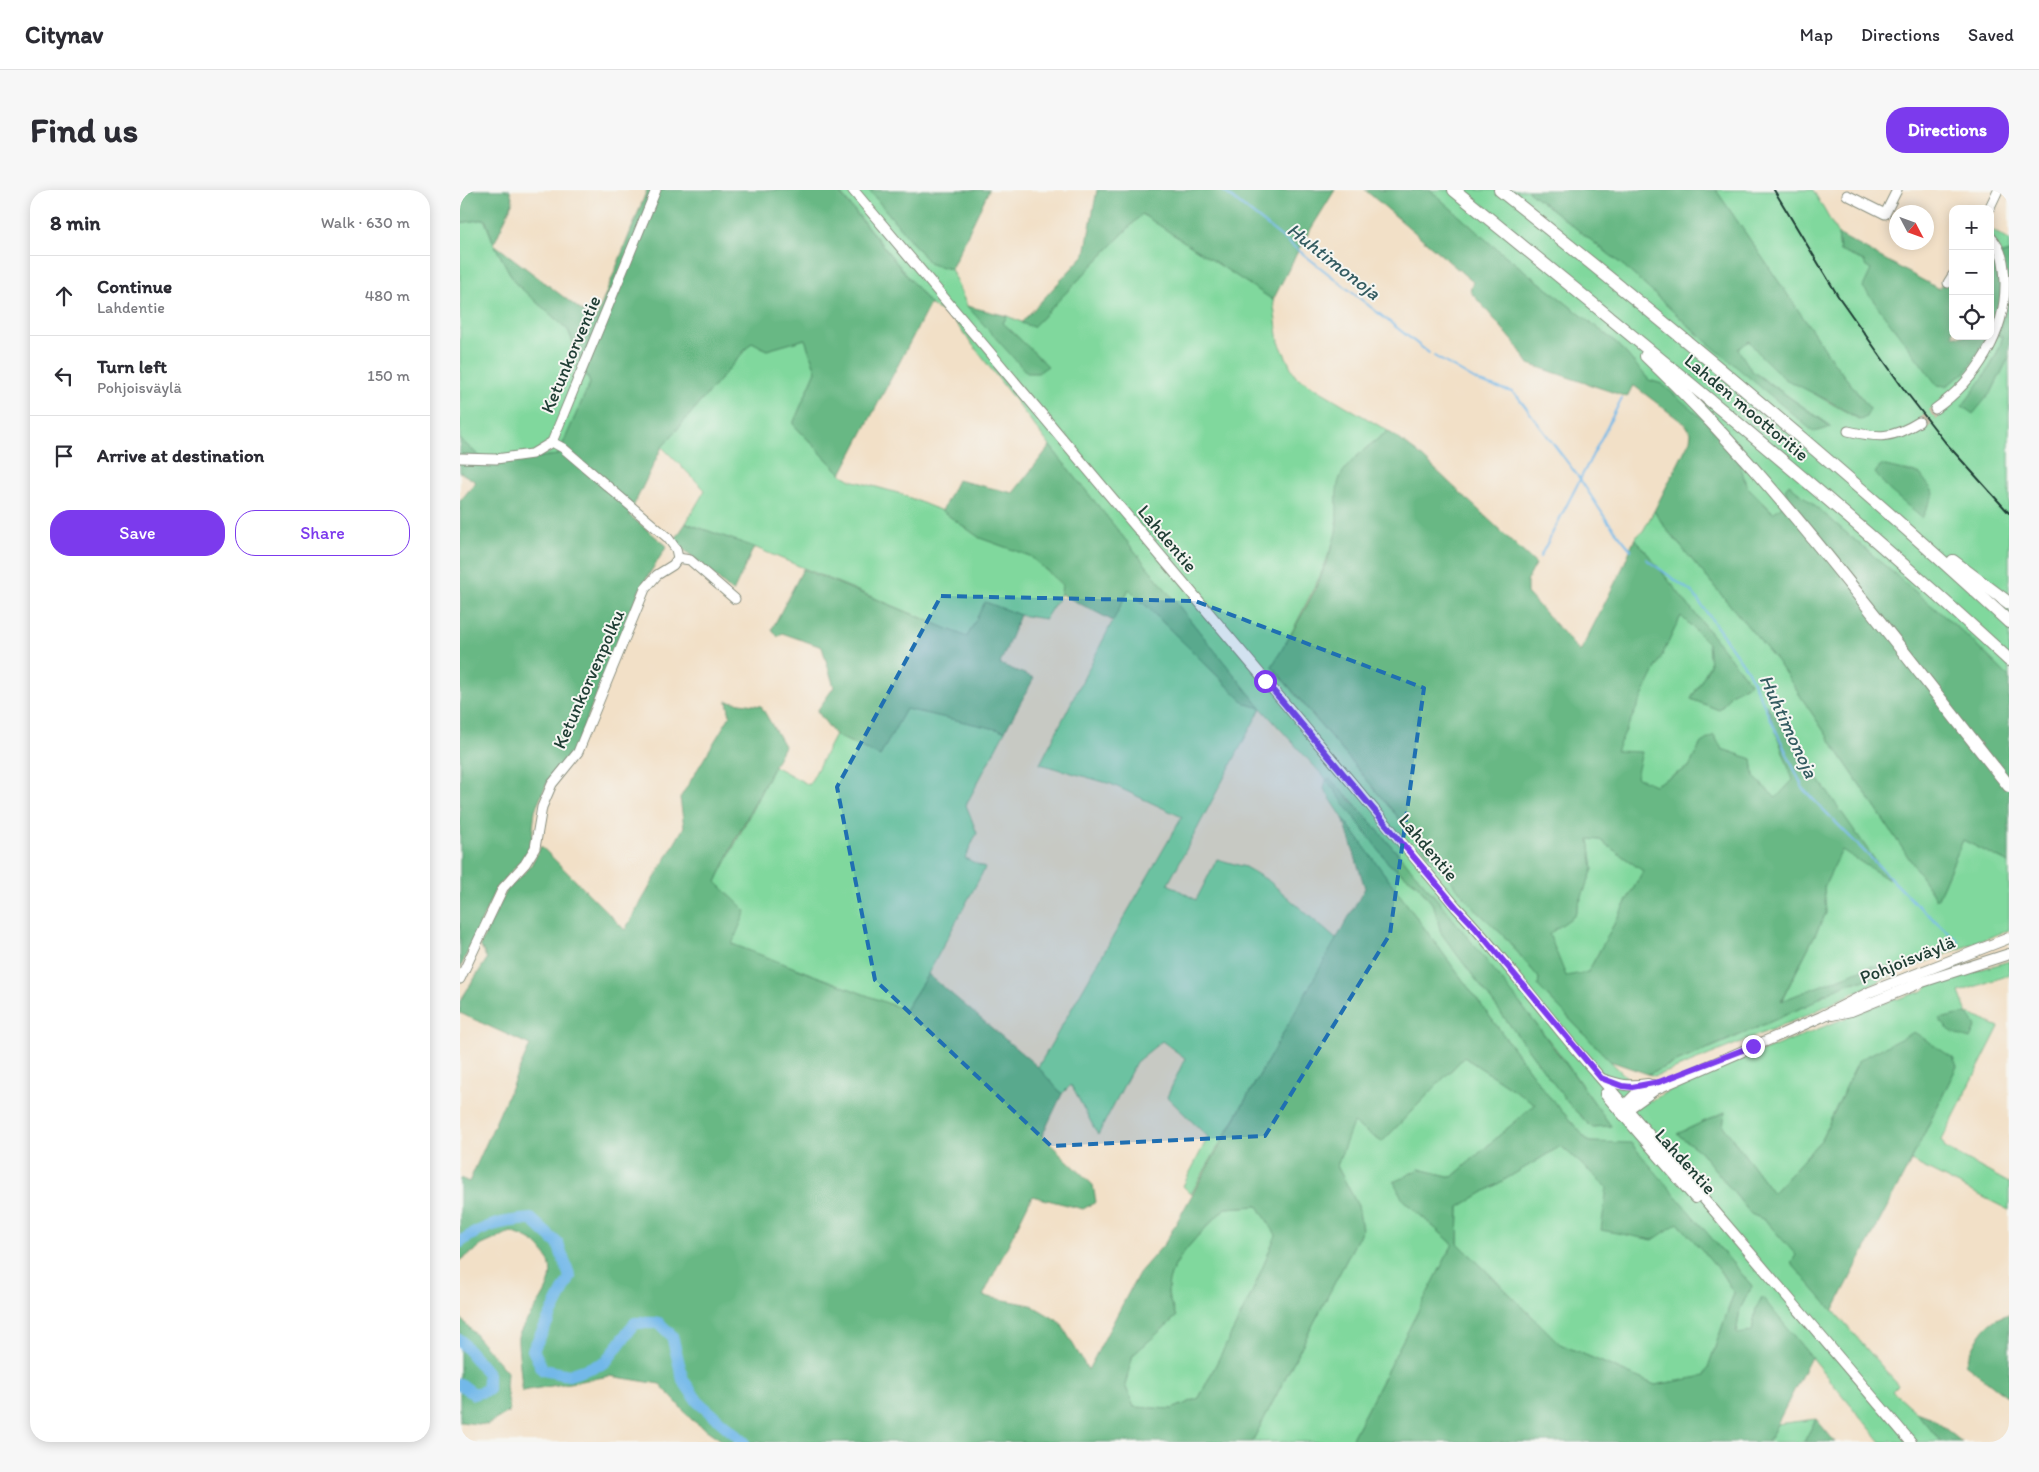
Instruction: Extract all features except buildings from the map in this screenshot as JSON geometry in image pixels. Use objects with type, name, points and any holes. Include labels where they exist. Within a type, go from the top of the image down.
[{"type":"highway","name":"Lahden moottoritie","points":[[1454,190],[1787,465],[1933,591],[2009,660]]},
{"type":"highway","name":"Lahden moottoritie","points":[[1500,190],[1692,346],[1870,497],[2009,622]]},
{"type":"highway","points":[[1587,299],[1689,397],[1753,467],[2009,786]]},
{"type":"highway","points":[[1870,497],[2009,603]]},
{"type":"main road","name":"Lahdentie","points":[[853,190],[1456,907],[1474,926],[1601,1078],[1624,1109]]},
{"type":"main road","name":"Lahdentie","points":[[1456,907],[1470,930],[1725,1223],[1911,1442]]},
{"type":"main road","name":"Pohjoisväylä","points":[[1624,1109],[1656,1089],[1821,1017],[1885,985],[2009,938]]},
{"type":"main road","name":"Pohjoisväylä","points":[[1821,1017],[1850,1011],[1939,976],[2009,954]]},
{"type":"main road","name":"Pohjoisväylä","points":[[1624,1109],[1637,1093],[1659,1082],[1753,1046]]},
{"type":"main road","name":"Pohjoisväylä","points":[[1601,1078],[1622,1086],[1632,1087],[1659,1082]]},
{"type":"street","name":"Ketunkorventie","points":[[460,458],[496,459],[532,454],[552,442],[656,190]]},
{"type":"street","points":[[1847,194],[1885,214],[1897,190]]},
{"type":"street","points":[[1991,205],[1998,190]]},
{"type":"street","points":[[1935,409],[1947,401],[1973,374],[1995,338],[2002,315],[2005,288],[2004,260],[1998,244],[1994,240]]},
{"type":"street","points":[[1848,431],[1872,436],[1887,435],[1902,432],[1919,422]]},
{"type":"street","points":[[552,442],[563,448],[668,538],[676,549],[678,558],[690,560],[735,599]]},
{"type":"street","name":"Ketunkorvenpolku","points":[[460,979],[503,888],[525,864],[535,848],[542,808],[552,784],[578,752],[644,589],[657,575],[673,565],[678,558]]},
{"type":"highlighted area","points":[[941,596],[1195,601],[1424,688],[1390,934],[1265,1136],[1051,1146],[875,980],[837,787]]},
{"type":"green space","points":[[460,190],[510,190],[513,201],[494,244],[485,219],[460,223]]},
{"type":"green space","points":[[647,190],[837,190],[930,304],[841,474],[793,424],[816,371],[805,339],[767,350],[752,342],[662,447],[629,515],[667,546],[641,587],[574,750],[548,781],[535,810],[531,846],[522,860],[496,888],[460,969],[460,501],[476,482],[460,472],[460,439],[487,463],[558,455],[590,383],[568,330],[515,283],[494,244],[595,321]]},
{"type":"green space","points":[[838,190],[869,190],[930,264],[951,269],[967,306],[1047,365],[1003,323],[1007,316],[1033,327],[1142,214],[1273,300],[1279,342],[1295,376],[1388,431],[1366,448],[1339,484],[1336,535],[1321,574],[1272,667],[1473,907],[1504,936],[1539,978],[1538,986],[1651,1101],[1678,1085],[1878,1005],[1923,991],[1929,985],[2009,961],[2009,975],[1959,992],[1967,1013],[1999,1027],[1942,1140],[1945,1148],[2009,1183],[2009,1210],[1911,1161],[1957,1066],[1859,1060],[1821,1140],[1773,1193],[1723,1126],[1725,1112],[1677,1134],[1700,1151],[1751,1214],[1765,1220],[1797,1255],[1792,1263],[1898,1385],[1892,1391],[1916,1412],[1941,1442],[1881,1442],[1762,1298],[1756,1309],[1752,1332],[1736,1335],[1740,1309],[1752,1286],[1631,1144],[1589,1142],[1547,1094],[1343,818],[1324,789],[1326,779],[1261,708],[1168,884],[1196,900],[1217,859],[1245,867],[1269,881],[1337,940],[1191,1194],[1183,1186],[1208,1137],[1167,1097],[1185,1058],[1162,1041],[1136,1062],[1098,1135],[1071,1085],[1062,1094],[1038,1067],[1182,817],[1111,784],[1040,764],[1129,589],[1246,704],[1260,707],[1050,446],[952,318],[930,304]],"holes":[[[1330,779],[1350,798],[1432,893],[1556,1049],[1611,1126],[1591,1127],[1569,1104],[1441,933],[1434,906],[1417,884],[1389,864]]]},
{"type":"green space","points":[[869,190],[989,190],[951,269],[930,264]]},
{"type":"green space","points":[[1097,190],[1335,190],[1301,245],[1273,300],[1142,214],[1033,327],[1021,323],[1085,254]]},
{"type":"green space","points":[[1365,190],[1430,190],[1493,246],[1618,344],[1649,380],[1662,384],[1703,419],[1738,458],[1746,485],[1773,513],[1788,501],[1785,489],[1789,484],[1965,634],[2009,677],[2009,863],[1963,840],[1937,900],[1777,661],[1667,530],[1654,511],[1690,440],[1691,433],[1686,425],[1633,385],[1627,397],[1529,364],[1514,342],[1470,291],[1473,282]]},
{"type":"green space","points":[[1430,190],[1527,190],[1624,266],[1701,337],[1831,426],[1752,371],[1737,349],[1749,340],[1760,353],[1786,376],[1860,420],[1870,409],[1835,364],[1716,190],[1813,190],[1838,234],[1840,251],[1864,261],[1966,372],[1984,340],[1994,340],[1994,335],[2003,336],[1991,364],[1963,406],[1973,413],[1992,391],[2009,357],[2009,677],[1965,634],[1789,484],[1789,501],[1774,513],[1746,485],[1738,458],[1662,384],[1649,380],[1618,344],[1493,246]]},
{"type":"green space","points":[[1527,190],[1716,190],[1835,364],[1870,409],[1866,417],[1861,420],[1829,401],[1785,379],[1761,356],[1749,341],[1738,349],[1752,371],[1831,427],[1814,432],[1701,337],[1624,266]]},
{"type":"green space","points":[[484,219],[494,244],[515,283],[568,330],[590,383],[558,455],[487,463],[460,439],[460,223]]},
{"type":"green space","points":[[1994,231],[2009,240],[2009,252],[1994,257]]},
{"type":"green space","points":[[1838,234],[1939,289],[1949,273],[1949,340],[1984,340],[1966,372],[1946,386],[1937,385],[1863,287],[1871,270],[1866,267],[1864,261],[1840,251]]},
{"type":"green space","points":[[2009,252],[2009,357],[1992,391],[1973,414],[1962,406],[1991,364],[2003,336],[1994,335],[1994,257]]},
{"type":"green space","points":[[967,306],[1007,316],[1003,323],[1048,366],[1038,373],[1027,373]]},
{"type":"green space","points":[[805,339],[816,371],[793,424],[841,474],[851,480],[898,493],[942,511],[980,538],[1030,556],[1062,585],[1061,594],[1045,619],[1020,615],[985,602],[967,637],[754,547],[686,523],[705,490],[662,447],[752,342],[767,350]]},
{"type":"green space","points":[[1388,431],[1418,453],[1536,564],[1527,581],[1527,593],[1580,652],[1623,567],[1635,538],[1750,683],[1731,694],[1719,710],[1691,699],[1710,665],[1708,643],[1681,616],[1616,751],[1642,752],[1636,777],[1655,785],[1689,767],[1701,743],[1714,735],[1722,749],[1752,759],[1754,777],[1776,798],[1793,780],[1766,704],[1889,880],[1842,850],[1824,887],[1826,913],[1781,1001],[1871,966],[1891,967],[1862,981],[1854,981],[1822,995],[1812,1003],[1777,1019],[1648,1074],[1610,1061],[1538,986],[1539,978],[1504,936],[1473,907],[1272,666],[1308,603],[1330,553],[1337,528],[1339,479],[1343,472],[1364,450]],"holes":[[[1589,839],[1600,840],[1643,871],[1588,972],[1566,976],[1549,934],[1574,916],[1593,869]]]},
{"type":"green space","points":[[1050,446],[1261,708],[1246,704],[1129,589],[1113,621],[1061,594],[1062,584],[1030,556],[980,538],[942,511],[957,480],[1013,493]]},
{"type":"green space","points":[[1881,465],[1920,474],[1934,493],[1922,518],[1889,490],[1875,473]]},
{"type":"green space","points":[[1654,511],[1667,530],[1777,661],[1937,900],[1963,840],[2009,863],[2009,930],[1896,973],[1805,1016],[1654,1076],[1648,1074],[1741,1035],[1804,1006],[1836,988],[1862,981],[1871,966],[1781,1002],[1826,913],[1824,887],[1842,849],[1888,879],[1767,706],[1793,780],[1776,799],[1754,777],[1752,759],[1701,743],[1689,767],[1655,785],[1636,777],[1615,751],[1681,616],[1708,643],[1710,665],[1691,699],[1719,710],[1731,694],[1750,683],[1635,538],[1643,531]]},
{"type":"green space","points":[[686,523],[754,547],[733,592],[674,541]]},
{"type":"green space","points":[[803,569],[967,637],[985,602],[1020,615],[1000,664],[1034,678],[1005,731],[906,709],[880,756],[835,735],[817,711],[834,687],[822,647],[782,633],[778,637],[772,629]]},
{"type":"green space","points":[[727,701],[761,706],[784,746],[716,882],[746,911],[732,944],[905,1010],[928,974],[1038,1067],[1062,1094],[1042,1136],[1093,1185],[1096,1202],[1083,1209],[1032,1196],[983,1296],[1031,1305],[1060,1322],[1088,1370],[1139,1273],[1165,1243],[1365,888],[1343,818],[1547,1094],[1589,1142],[1631,1143],[1752,1286],[1740,1309],[1736,1334],[1752,1332],[1756,1308],[1762,1297],[1811,1357],[1768,1442],[1350,1442],[1453,1244],[1403,1200],[1394,1182],[1419,1169],[1452,1177],[1535,1104],[1464,1057],[1382,1142],[1353,1123],[1337,1166],[1358,1206],[1362,1230],[1252,1442],[724,1442],[692,1420],[660,1384],[610,1376],[522,1391],[518,1337],[547,1289],[550,1279],[550,1268],[547,1258],[537,1244],[511,1232],[482,1245],[460,1261],[460,1178],[469,1182],[530,1045],[460,1013],[460,1001],[487,959],[480,945],[507,890],[530,867],[541,846],[625,930],[684,827],[680,798],[730,716]],"holes":[[[1561,1146],[1607,1187],[1601,1230],[1653,1240],[1678,1223],[1718,1268],[1734,1293],[1705,1376],[1655,1385],[1560,1344],[1458,1243],[1459,1207]],[[1258,1206],[1276,1235],[1251,1295],[1199,1398],[1172,1409],[1134,1407],[1125,1385],[1133,1355],[1176,1317],[1168,1294],[1169,1282],[1179,1259],[1197,1236],[1225,1208]]]},
{"type":"green space","points":[[906,709],[1005,731],[966,805],[977,833],[965,858],[985,868],[928,974],[905,1010],[732,944],[716,882],[774,766],[809,785],[835,735],[880,756]]},
{"type":"green space","points":[[1326,779],[1330,779],[1352,801],[1440,903],[1540,1029],[1611,1126],[1591,1127],[1569,1104],[1441,933],[1434,906],[1417,884],[1389,864]]},
{"type":"green space","points":[[1589,839],[1600,840],[1643,871],[1588,972],[1566,977],[1548,934],[1574,916],[1593,869]]},
{"type":"green space","points":[[1967,1013],[1976,1026],[1970,1039],[1953,1032],[1939,1019]]},
{"type":"green space","points":[[1914,1032],[1953,1058],[1957,1066],[1911,1161],[1833,1311],[1791,1263],[1796,1255],[1765,1220],[1751,1214],[1700,1151],[1677,1134],[1725,1112],[1723,1126],[1773,1193],[1821,1140],[1859,1060]]},
{"type":"green space","points":[[1464,1057],[1535,1104],[1452,1177],[1419,1169],[1403,1200],[1453,1244],[1350,1442],[1252,1442],[1362,1230],[1358,1206],[1337,1166],[1353,1122],[1382,1142]]},
{"type":"green space","points":[[1561,1146],[1608,1187],[1678,1223],[1718,1268],[1734,1293],[1705,1376],[1655,1385],[1560,1344],[1458,1243],[1459,1207]]},
{"type":"green space","points":[[1258,1206],[1277,1235],[1251,1295],[1199,1398],[1172,1409],[1134,1407],[1125,1385],[1133,1355],[1176,1317],[1168,1294],[1169,1282],[1179,1259],[1197,1236],[1225,1208]]},
{"type":"green space","points":[[2009,1314],[2009,1398],[1965,1364],[1986,1327],[2000,1317]]},
{"type":"green space","points":[[460,1317],[507,1372],[506,1387],[510,1411],[487,1425],[460,1422]]},
{"type":"green space","points":[[1916,1412],[1932,1418],[1962,1442],[1941,1442]]},
{"type":"green space","points":[[1816,1419],[1804,1442],[1768,1442],[1777,1424]]},
{"type":"green space","points":[[1816,1419],[1835,1442],[1804,1442]]},
{"type":"waterway","name":"Huhtimonoja","points":[[1222,190],[1429,353]]},
{"type":"waterway","name":"Huhtimonoja","points":[[1434,356],[1479,382],[1512,392],[1518,397],[1580,479],[1606,519],[1631,550]]},
{"type":"waterway","name":"Huhtimonoja","points":[[1540,557],[1622,398]]},
{"type":"waterway","name":"Huhtimonoja","points":[[1646,559],[1693,593],[1748,671],[1804,790],[1914,902],[1958,941]]},
{"type":"waterway","points":[[460,1242],[494,1225],[531,1219],[558,1244],[570,1277],[533,1350],[543,1370],[569,1375],[605,1363],[635,1323],[659,1323],[672,1336],[683,1380],[698,1402],[744,1442]]},
{"type":"waterway","points":[[460,1340],[488,1374],[488,1390],[474,1394],[460,1384]]},
{"type":"tunnel","points":[[1919,422],[1935,409]]},
{"type":"railway","points":[[1774,190],[1838,296],[1903,388],[1945,442],[2009,513]]},
{"type":"route","points":[[1265,681],[1601,1078],[1622,1086],[1632,1087],[1659,1082],[1753,1046]]}]
